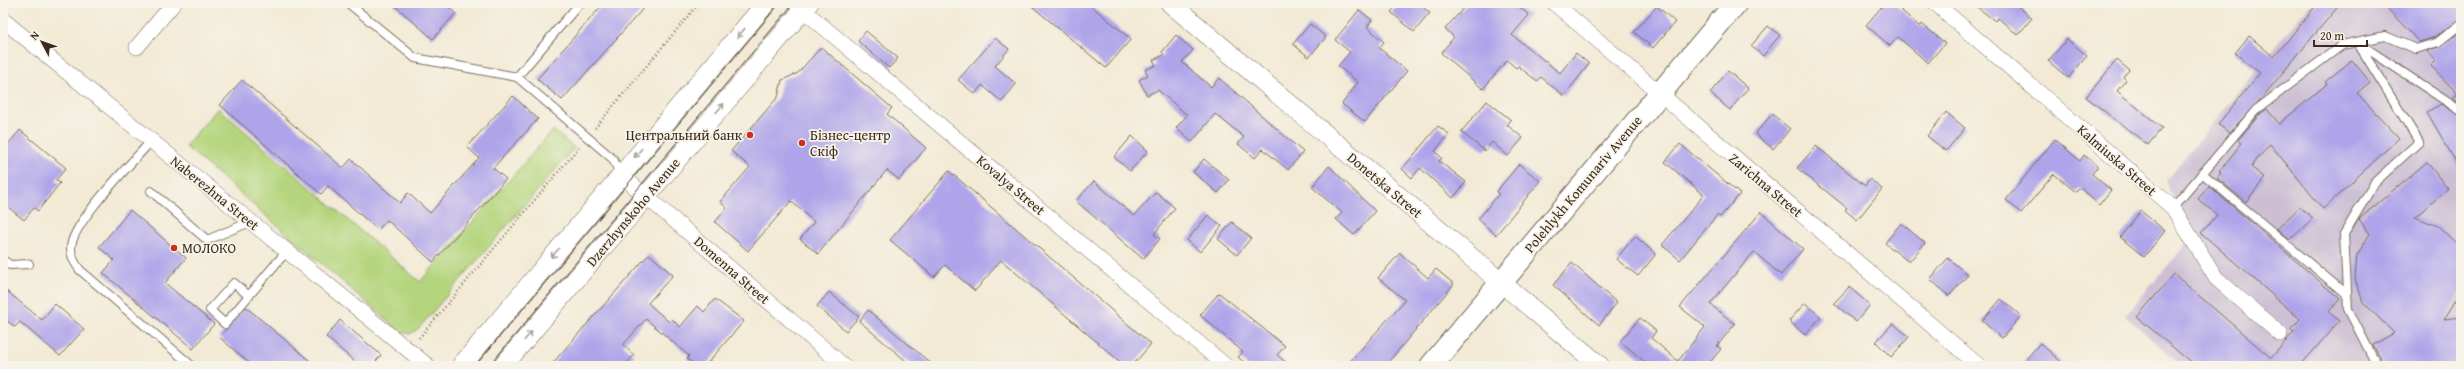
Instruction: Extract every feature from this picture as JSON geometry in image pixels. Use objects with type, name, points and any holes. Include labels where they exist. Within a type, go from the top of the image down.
[{"type":"main road","name":"Polehlykh Komunariv Avenue","points":[[1431,366],[1736,3]]},
{"type":"street","points":[[461,366],[620,174],[766,3]]},
{"type":"street","name":"Donetska Street","points":[[1170,3],[1600,366]]},
{"type":"street","name":"Zarichna Street","points":[[1554,3],[1979,366]]},
{"type":"street","name":"Kalmiuska Street","points":[[1935,3],[2173,208],[2216,278],[2280,334]]},
{"type":"street","points":[[137,47],[170,4]]},
{"type":"street","name":"Dzerzhynskoho Avenue","points":[[503,366],[646,196],[803,5]]},
{"type":"street","name":"Kovalya Street","points":[[803,5],[1226,366]]},
{"type":"street","name":"Naberezhna Street","points":[[3,20],[428,366]]},
{"type":"street","name":"Domenna Street","points":[[620,174],[844,366]]},
{"type":"lane","points":[[348,3],[416,58],[517,77],[613,159],[620,174]]},
{"type":"lane","points":[[517,77],[580,3]]},
{"type":"lane","points":[[2173,208],[2256,110],[2342,45],[2385,36],[2416,49],[2438,42],[2461,24]]},
{"type":"lane","points":[[2357,42],[2461,111]]},
{"type":"lane","points":[[2357,42],[2419,142],[2375,182],[2344,234],[2348,309],[2377,366]]},
{"type":"lane","points":[[151,141],[79,224],[71,247],[72,259],[80,270],[192,366]]},
{"type":"lane","points":[[2202,174],[2348,295]]},
{"type":"lane","points":[[151,192],[208,240],[250,222]]},
{"type":"lane","points":[[249,296],[234,283],[210,310],[225,324],[287,252]]},
{"type":"lane","points":[[3,260],[10,265],[29,264]]},
{"type":"path","points":[[408,351],[699,3]]},
{"type":"shaded area","points":[[2311,3],[2461,3],[2461,366],[2182,366],[2125,316],[2187,243],[2166,180]]},
{"type":"green space","points":[[218,108],[420,282],[553,130],[574,148],[418,329],[410,334],[401,332],[185,146]]},
{"type":"building","points":[[392,3],[444,3],[456,13],[433,39]]},
{"type":"building","points":[[604,3],[648,3],[562,100],[537,79]]},
{"type":"building","points":[[1028,3],[1088,3],[1131,39],[1106,68]]},
{"type":"building","points":[[1399,3],[1418,3],[1430,13],[1414,32],[1391,12]]},
{"type":"building","points":[[1468,3],[1514,3],[1529,15],[1512,35],[1560,73],[1576,53],[1589,64],[1564,96],[1541,77],[1537,81],[1518,66],[1516,68],[1507,60],[1483,89],[1441,53],[1454,37],[1445,29]]},
{"type":"building","points":[[1885,3],[1893,3],[1920,27],[1922,24],[1945,43],[1928,63],[1898,37],[1890,46],[1866,25]]},
{"type":"building","points":[[1972,3],[2014,3],[2032,18],[2018,35],[1998,18],[1995,21]]},
{"type":"building","points":[[2318,3],[2341,3],[2260,100],[2229,133],[2218,124],[2260,73],[2235,53],[2249,36],[2274,57]]},
{"type":"building","points":[[2382,3],[2461,3],[2461,19],[2435,37],[2419,42]]},
{"type":"building","points":[[1657,6],[1675,22],[1653,48],[1634,32]]},
{"type":"building","points":[[1359,10],[1372,20],[1367,27],[1384,42],[1379,48],[1407,71],[1365,122],[1342,104],[1358,82],[1338,66],[1350,52],[1335,40]]},
{"type":"building","points":[[1310,24],[1326,37],[1309,57],[1293,44]]},
{"type":"building","points":[[1768,26],[1780,35],[1763,56],[1751,46]]},
{"type":"building","points":[[866,31],[898,58],[889,68],[858,41]]},
{"type":"building","points":[[2461,31],[2461,104],[2452,98],[2458,94],[2431,66],[2436,61],[2427,51],[2441,46]]},
{"type":"building","points":[[1176,35],[1193,50],[1182,62],[1211,87],[1219,78],[1303,152],[1288,170],[1263,149],[1255,158],[1238,144],[1244,137],[1215,114],[1192,142],[1176,128],[1187,115],[1158,90],[1147,95],[1139,80],[1148,75],[1145,70],[1156,65],[1153,60],[1164,55],[1162,52]]},
{"type":"building","points":[[995,38],[1009,49],[995,66],[1016,84],[1002,102],[982,85],[975,94],[958,80]]},
{"type":"building","points":[[2067,39],[2087,56],[2068,78],[2048,61]]},
{"type":"building","name":"Бізнес-центр Скіф","points":[[821,47],[892,108],[887,114],[926,148],[899,180],[887,170],[818,254],[800,239],[814,222],[791,201],[748,251],[715,222],[727,208],[720,202],[750,167],[731,151],[778,97],[782,80],[798,73]]},
{"type":"building","points":[[2117,60],[2129,70],[2123,77],[2126,80],[2117,91],[2162,128],[2148,145],[2086,97]]},
{"type":"building","points":[[2352,60],[2370,82],[2357,93],[2399,138],[2323,209],[2270,144],[2251,167],[2265,178],[2246,202],[2217,178],[2221,173],[2219,171],[2242,143],[2238,140],[2260,114],[2267,109],[2279,124],[2327,84],[2325,82]]},
{"type":"building","points":[[1728,71],[1748,88],[1730,110],[1710,93]]},
{"type":"building","points":[[242,80],[343,168],[351,159],[400,203],[408,193],[430,213],[479,158],[467,147],[513,96],[538,119],[493,168],[506,179],[433,262],[387,220],[378,230],[328,186],[321,194],[220,105]]},
{"type":"building","points":[[1487,101],[1511,120],[1507,125],[1523,138],[1508,156],[1492,142],[1485,151],[1461,132]]},
{"type":"building","points":[[2441,104],[2461,116],[2461,171],[2427,112]]},
{"type":"building","points":[[1946,112],[1965,128],[1946,151],[1927,136]]},
{"type":"building","points":[[1772,114],[1790,129],[1773,149],[1755,134]]},
{"type":"building","points":[[1438,126],[1449,134],[1435,151],[1442,158],[1439,161],[1466,182],[1453,198],[1420,168],[1412,178],[1402,169]]},
{"type":"building","points":[[20,130],[66,168],[56,180],[60,183],[38,211],[34,208],[24,220],[3,203],[3,150]]},
{"type":"building","points":[[1132,136],[1148,151],[1130,171],[1114,157]]},
{"type":"building","points":[[2055,139],[2080,161],[2084,155],[2098,166],[2092,174],[2111,190],[2099,205],[2080,188],[2076,192],[2054,174],[2021,213],[2006,200]]},
{"type":"building","points":[[1680,144],[1740,194],[1720,217],[1717,215],[1680,260],[1662,245],[1704,195],[1665,162]]},
{"type":"building","points":[[1816,146],[1865,186],[1870,179],[1882,189],[1857,220],[1845,210],[1847,208],[1797,168]]},
{"type":"building","points":[[1204,159],[1229,180],[1218,193],[1193,172]]},
{"type":"building","points":[[2427,162],[2448,189],[2415,217],[2438,226],[2456,243],[2461,257],[2461,291],[2444,319],[2461,317],[2461,366],[2385,366],[2373,345],[2394,333],[2363,302],[2355,279],[2357,255],[2370,234],[2359,219]]},
{"type":"building","points":[[1519,164],[1540,181],[1496,235],[1478,219],[1499,194],[1496,192]]},
{"type":"building","points":[[1329,166],[1375,211],[1354,235],[1336,219],[1342,213],[1312,187]]},
{"type":"building","points":[[949,171],[1151,344],[1132,366],[1125,366],[1001,260],[975,291],[945,265],[934,277],[890,240]]},
{"type":"building","points":[[1094,181],[1134,216],[1156,192],[1175,208],[1154,234],[1160,239],[1143,259],[1076,201]]},
{"type":"building","points":[[2209,186],[2340,299],[2329,312],[2339,321],[2300,366],[2195,366],[2137,317],[2174,274],[2271,358],[2294,332],[2291,330],[2300,319],[2201,233],[2217,215],[2198,199]]},
{"type":"building","points":[[2300,207],[2313,218],[2290,240],[2277,229]]},
{"type":"building","points":[[130,210],[186,258],[165,283],[214,324],[193,349],[103,273],[114,260],[99,247]]},
{"type":"building","points":[[2141,211],[2165,231],[2144,257],[2120,237]]},
{"type":"building","points":[[1761,212],[1803,249],[1781,275],[1754,252],[1710,304],[1735,324],[1717,346],[1721,349],[1707,366],[1650,366],[1620,341],[1640,318],[1656,331],[1651,338],[1678,361],[1705,327],[1680,307]]},
{"type":"building","points":[[1208,215],[1222,226],[1200,252],[1187,240]]},
{"type":"building","points":[[1232,222],[1251,238],[1237,255],[1218,239]]},
{"type":"building","points":[[1901,223],[1925,243],[1909,262],[1885,243]]},
{"type":"building","points":[[1635,236],[1656,254],[1638,276],[1616,259]]},
{"type":"building","points":[[1400,253],[1428,278],[1436,269],[1454,284],[1385,366],[1346,366],[1405,300],[1378,278]]},
{"type":"building","points":[[649,254],[673,275],[648,303],[669,322],[672,319],[680,327],[698,306],[704,312],[715,299],[744,321],[705,366],[696,366],[687,359],[689,356],[646,319],[623,345],[634,355],[624,366],[550,366]]},
{"type":"building","points":[[1948,258],[1968,275],[1949,296],[1930,279]]},
{"type":"building","points":[[1572,263],[1617,303],[1599,325],[1553,285]]},
{"type":"building","points":[[1849,287],[1870,305],[1856,322],[1834,303]]},
{"type":"building","points":[[3,288],[42,320],[55,304],[84,329],[60,356],[20,322],[15,327],[3,318]]},
{"type":"building","points":[[829,292],[859,317],[846,331],[817,306]]},
{"type":"building","points":[[1219,293],[1285,346],[1277,355],[1290,366],[1248,366],[1238,357],[1243,352],[1200,315]]},
{"type":"building","points":[[2001,299],[2021,316],[2002,338],[1982,321]]},
{"type":"building","points":[[1805,303],[1821,317],[1805,335],[1789,321]]},
{"type":"building","points":[[246,307],[316,366],[253,366],[219,337]]},
{"type":"building","points":[[868,310],[934,366],[912,366],[859,321]]},
{"type":"building","points":[[340,320],[381,355],[372,366],[360,366],[326,337]]},
{"type":"building","points":[[1893,323],[1909,337],[1891,357],[1876,342]]},
{"type":"building","points":[[2040,343],[2066,366],[2020,366]]},
{"type":"tram line","points":[[475,366],[780,3]]},
{"type":"tram line","points":[[489,366],[794,3]]},
{"type":"place","name":"Центральний банк","points":[[750,135]]},
{"type":"place","name":"Бізнес-центр Скіф","points":[[802,143]]},
{"type":"place","name":"МОЛОКО","points":[[174,248]]}]
